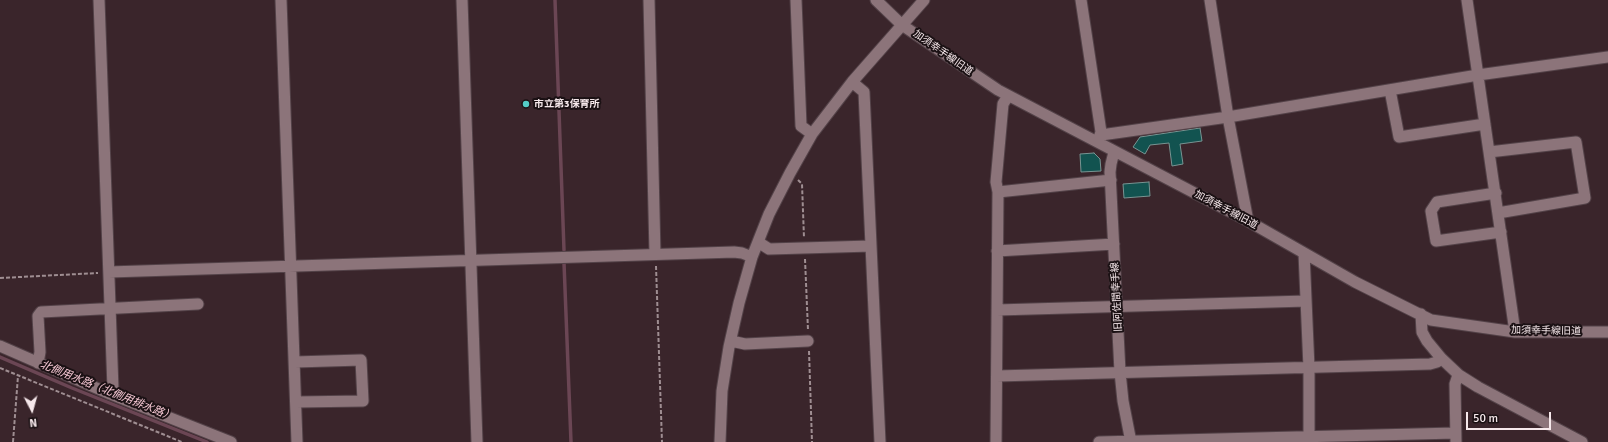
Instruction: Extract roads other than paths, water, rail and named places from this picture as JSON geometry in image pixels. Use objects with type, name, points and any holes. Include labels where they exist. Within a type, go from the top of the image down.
[{"type":"street","points":[[99,0],[109,272],[112,389],[110,394]]},
{"type":"street","points":[[281,0],[297,442]]},
{"type":"street","points":[[462,0],[477,442]]},
{"type":"street","points":[[649,0],[656,254]]},
{"type":"street","points":[[796,0],[801,126],[812,134]]},
{"type":"street","name":"加須幸手線旧道","points":[[876,0],[902,25],[1008,96],[1099,139],[1114,152],[1248,221],[1355,282],[1431,320],[1515,332],[1608,332]]},
{"type":"street","points":[[720,442],[722,391],[730,341],[752,257],[769,214],[812,134],[852,82],[924,0]]},
{"type":"street","points":[[1080,0],[1099,139],[1478,75],[1608,57]]},
{"type":"street","points":[[1210,0],[1228,117],[1248,221]]},
{"type":"street","points":[[1467,0],[1515,332]]},
{"type":"street","points":[[852,82],[864,92],[880,442]]},
{"type":"street","points":[[1390,90],[1399,137],[1486,124]]},
{"type":"street","points":[[996,442],[998,192],[996,182],[1003,104],[1008,96]]},
{"type":"street","points":[[1490,152],[1576,142],[1585,198],[1498,213]]},
{"type":"street","name":"旧阿佐間幸手線","points":[[1114,152],[1111,164],[1111,180],[1120,372],[1123,401],[1131,441]]},
{"type":"street","points":[[998,192],[1111,180]]},
{"type":"street","points":[[1496,193],[1437,202],[1430,211],[1436,241],[1501,232]]},
{"type":"street","points":[[758,242],[769,249],[871,246]]},
{"type":"street","points":[[997,251],[1114,244]]},
{"type":"street","points":[[109,272],[734,252],[752,257]]},
{"type":"street","points":[[1304,253],[1309,368],[1309,440]]},
{"type":"street","points":[[997,310],[1306,301]]},
{"type":"street","points":[[38,362],[40,352],[38,316],[41,312],[198,304]]},
{"type":"street","points":[[1421,314],[1422,332],[1441,358],[1459,375],[1478,387],[1582,442]]},
{"type":"street","points":[[730,341],[745,344],[808,341]]},
{"type":"street","points":[[5,348],[110,394],[231,442]]},
{"type":"street","points":[[997,376],[1430,364],[1441,358]]},
{"type":"street","points":[[295,362],[361,360],[363,401],[296,402]]},
{"type":"street","points":[[1099,442],[1456,438],[1455,384],[1456,378],[1459,375]]},
{"type":"waterway","points":[[555,0],[564,250]]},
{"type":"waterway","points":[[564,263],[571,442]]},
{"type":"waterway","name":"北側用水路（北側用排水路）","points":[[0,357],[72,388],[207,442]]},
{"type":"place","name":"市立第3保育所","points":[[526,104]]}]
